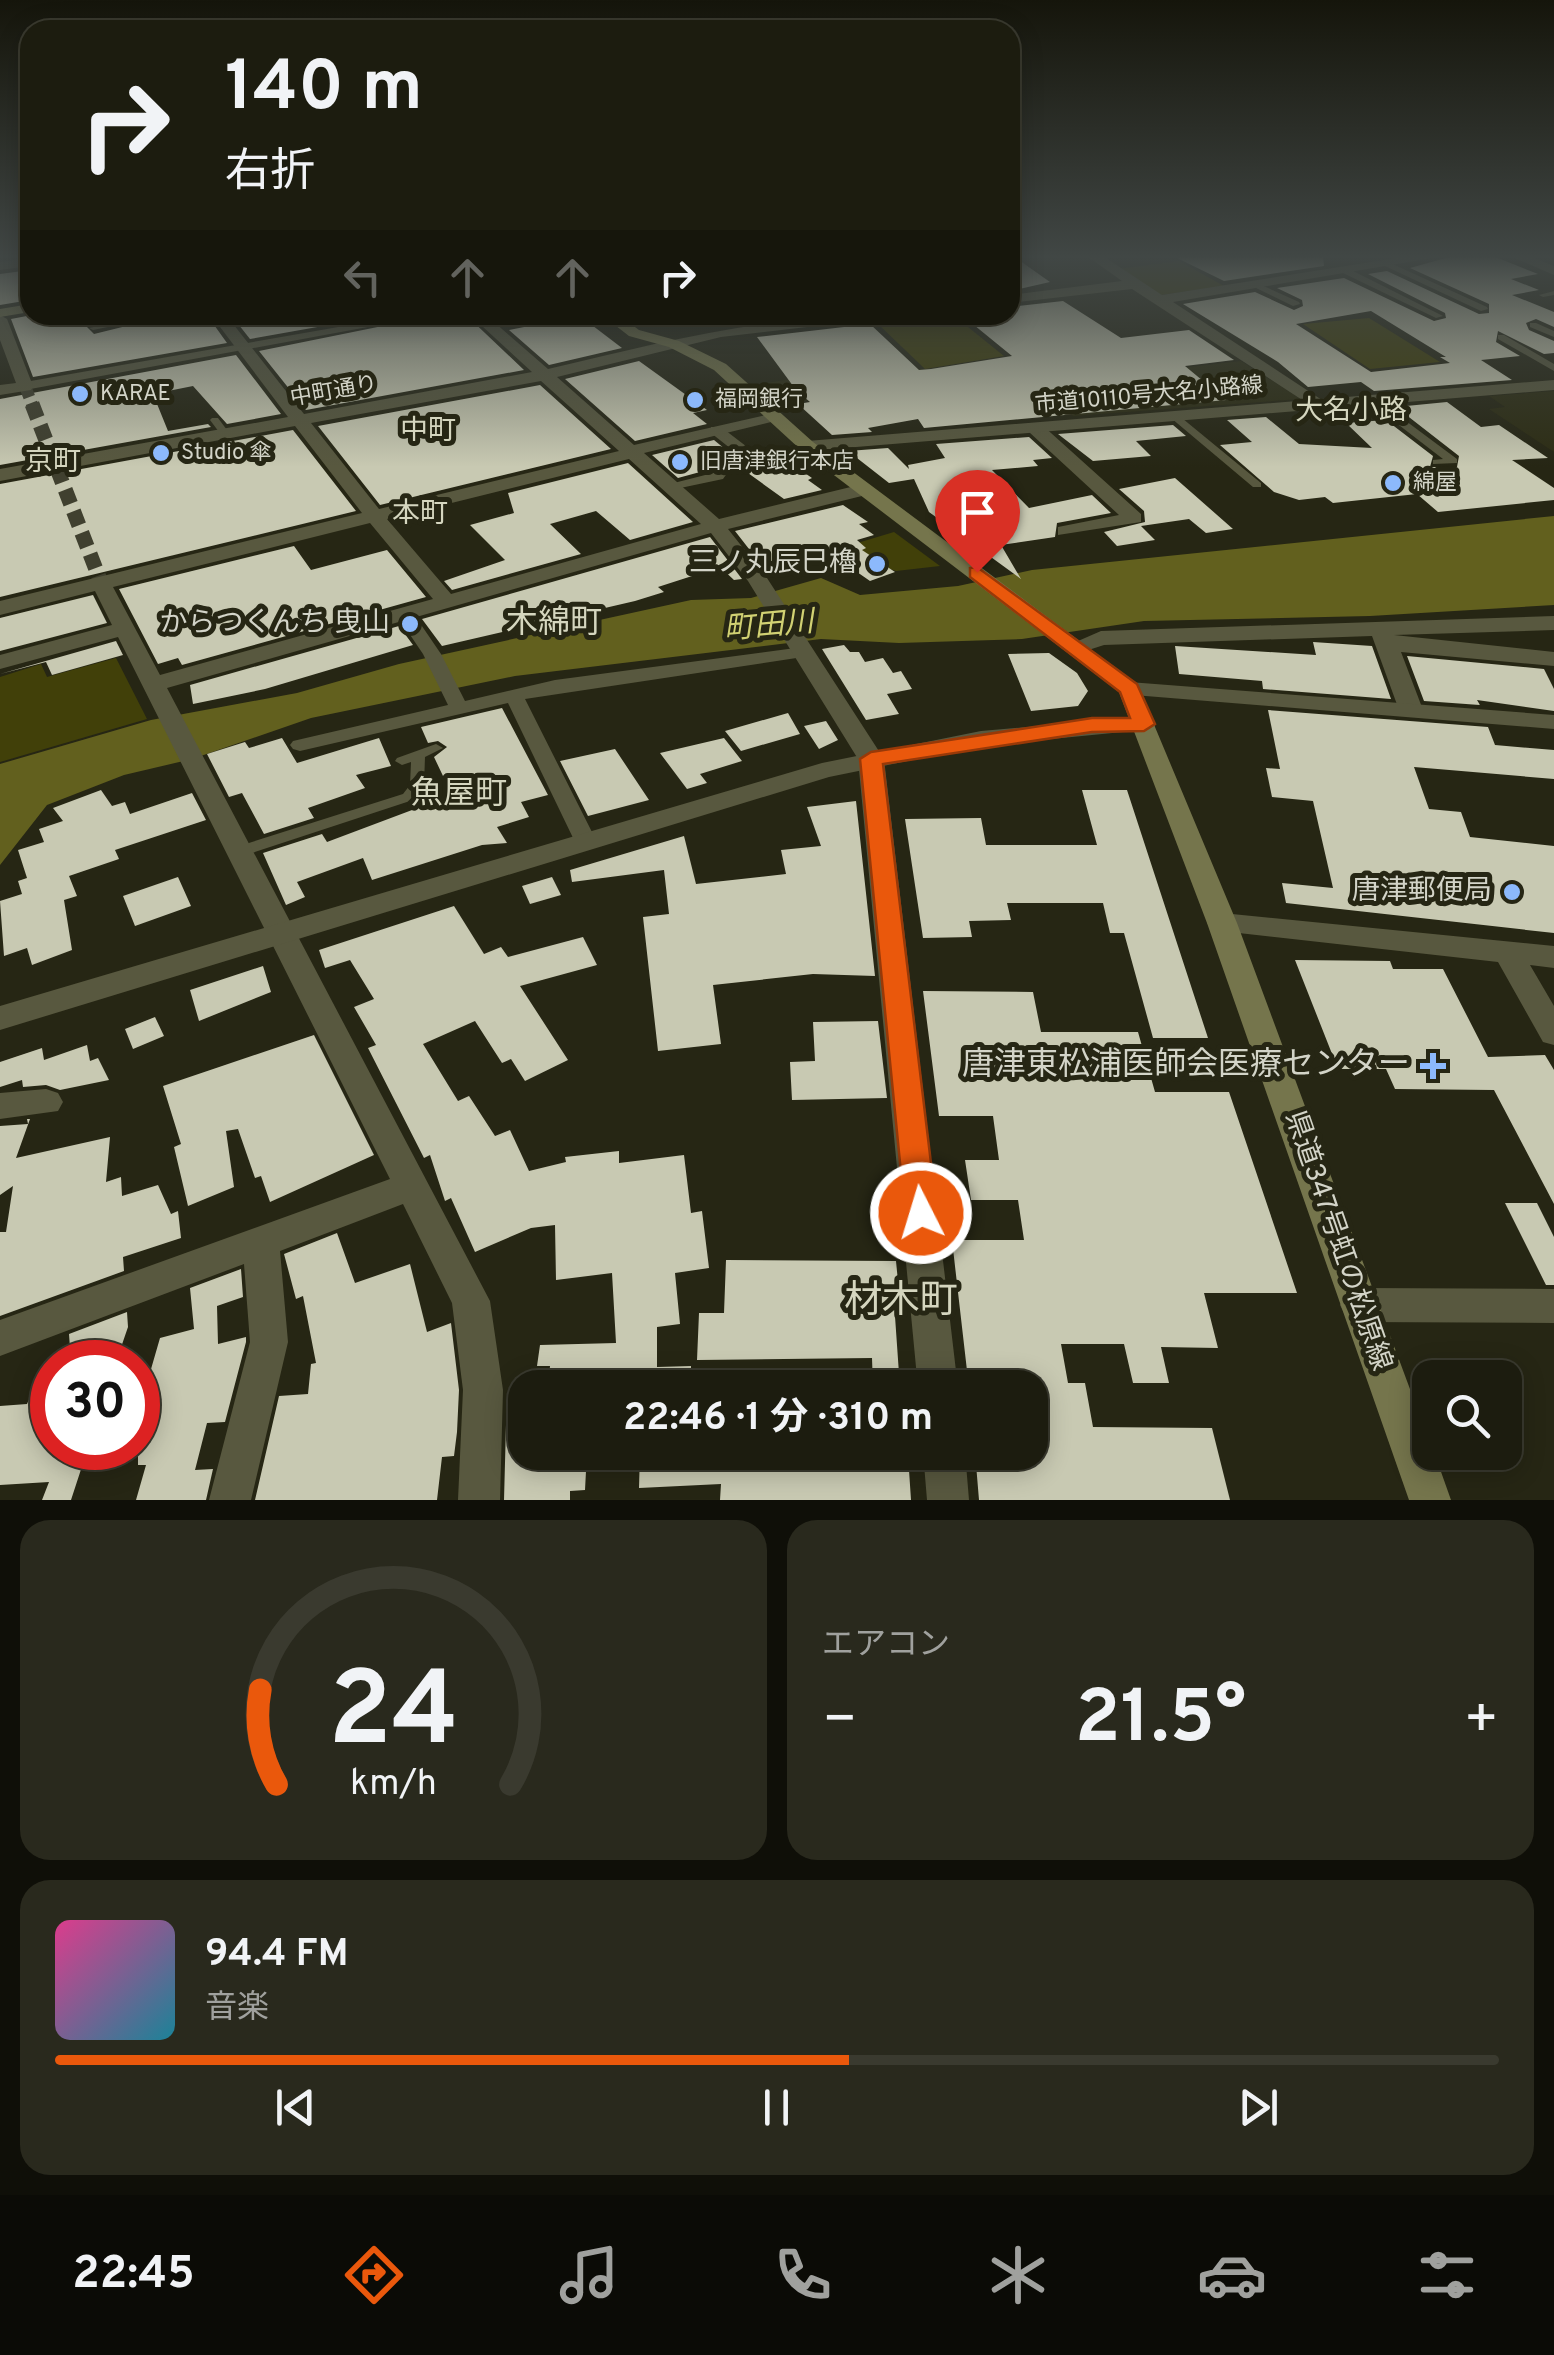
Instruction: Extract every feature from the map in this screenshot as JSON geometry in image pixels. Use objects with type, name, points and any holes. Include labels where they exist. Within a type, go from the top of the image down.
[{"type":"main road","points":[[625,326],[720,367],[773,416],[798,449],[863,490],[977,572],[1129,689]]},
{"type":"main road","name":"県道347号虹の松原線","points":[[1129,689],[1222,923],[1430,1500]]},
{"type":"street","points":[[4,326],[25,386]]},
{"type":"street","points":[[226,326],[447,602]]},
{"type":"street","points":[[0,390],[363,326]]},
{"type":"street","points":[[491,326],[715,526],[757,578],[871,759],[936,1370]]},
{"type":"street","points":[[729,326],[734,331]]},
{"type":"street","name":"中町通り","points":[[0,476],[220,427],[299,421],[545,375],[734,331],[777,326]]},
{"type":"street","points":[[1199,326],[1316,404]]},
{"type":"street","name":"市道10110号大名小路線","points":[[798,449],[1554,385]]},
{"type":"street","points":[[0,608],[773,416]]},
{"type":"street","points":[[1034,428],[1134,518],[1065,531]]},
{"type":"street","points":[[716,430],[750,457]]},
{"type":"street","points":[[672,488],[718,476],[728,462],[798,449]]},
{"type":"street","points":[[151,685],[715,526],[863,490]]},
{"type":"street","points":[[102,585],[471,1301],[483,1390],[479,1500]]},
{"type":"street","points":[[405,614],[432,654],[459,708]]},
{"type":"street","points":[[1068,644],[1101,638],[1384,637],[1554,623]]},
{"type":"street","points":[[0,662],[122,629]]},
{"type":"street","points":[[1384,637],[1554,659]]},
{"type":"street","points":[[1384,637],[1411,710]]},
{"type":"street","points":[[300,745],[514,696],[804,652]]},
{"type":"street","points":[[1129,689],[1554,722]]},
{"type":"street","points":[[514,696],[586,842]]},
{"type":"street","points":[[0,1018],[871,759],[1092,725],[1144,724]]},
{"type":"street","points":[[1222,923],[1554,957]]},
{"type":"street","points":[[1506,952],[1554,1033]]},
{"type":"street","points":[[0,1106],[46,1102]]},
{"type":"street","points":[[0,1338],[260,1246],[414,1185]]},
{"type":"street","points":[[230,1500],[268,1342],[260,1246]]},
{"type":"street","points":[[1358,1305],[1554,1306]]},
{"type":"street","points":[[946,1470],[948,1500]]},
{"type":"lane","points":[[93,328],[104,326]]},
{"type":"lane","points":[[1502,337],[1554,368]]},
{"type":"lane","points":[[1372,400],[1453,460],[1438,462]]},
{"type":"lane","points":[[1174,416],[1256,485]]},
{"type":"lane","points":[[402,761],[436,748]]},
{"type":"lane","points":[[242,851],[408,796],[417,785],[418,755]]},
{"type":"path","points":[[874,563],[881,568]]},
{"type":"shaded area","points":[[880,326],[967,326],[1004,356],[925,369]]},
{"type":"shaded area","points":[[1306,326],[1382,326],[1440,362],[1370,369]]},
{"type":"shaded area","points":[[1016,355],[1162,370],[1241,361],[1301,399],[1073,416],[1060,402],[909,384],[785,404],[761,384],[839,371],[931,369]]},
{"type":"shaded area","points":[[1554,391],[1554,452],[1489,409],[1505,407],[1489,396]]},
{"type":"shaded area","points":[[894,532],[940,566],[896,571],[834,550]]},
{"type":"shaded area","points":[[116,658],[147,719],[0,762],[0,677],[41,664],[47,677]]},
{"type":"water","name":"町田川","points":[[1554,516],[1554,605],[1370,616],[1144,621],[1022,639],[899,643],[821,639],[515,676],[311,718],[192,759],[124,775],[47,805],[0,865],[0,764],[151,720],[297,693],[399,664],[691,600],[751,598],[821,578],[860,595],[958,586],[1032,570]]},
{"type":"building","points":[[14,326],[86,326],[94,334],[126,326],[215,326],[227,343],[33,377]]},
{"type":"building","points":[[240,326],[323,326],[250,339]]},
{"type":"building","points":[[383,326],[478,326],[524,370],[306,410],[259,351]]},
{"type":"building","points":[[529,326],[593,326],[622,348],[549,365],[509,330]]},
{"type":"building","points":[[872,326],[919,370],[1012,356],[975,326],[1102,326],[1121,338],[1189,330],[1234,360],[1185,366],[1226,400],[924,428],[918,419],[868,428],[872,432],[832,435],[798,404],[810,402],[796,390],[757,337]]},
{"type":"building","points":[[1219,326],[1299,326],[1371,372],[1450,363],[1395,326],[1527,326],[1554,341],[1554,353],[1544,354],[1498,331],[1496,342],[1520,356],[1481,360],[1512,380],[1374,391],[1361,382],[1308,387],[1278,362]]},
{"type":"building","points":[[236,355],[281,414],[227,424],[193,386],[153,394],[168,431],[208,424],[211,427],[0,465],[0,399]]},
{"type":"building","points":[[639,361],[707,410],[693,413],[707,424],[635,441],[565,379]]},
{"type":"building","points":[[540,385],[611,449],[380,505],[318,426]]},
{"type":"building","points":[[1447,402],[1481,427],[1499,425],[1548,458],[1512,460],[1554,488],[1554,500],[1438,512],[1417,494],[1333,503],[1325,497],[1299,500],[1274,492],[1220,445],[1252,442],[1227,420],[1266,417],[1299,444],[1372,448],[1346,423],[1386,420],[1433,456],[1430,467],[1457,467],[1459,456],[1396,407]]},
{"type":"building","points":[[1173,425],[1186,436],[1136,441],[1151,456],[1093,461],[1058,434]]},
{"type":"building","points":[[293,430],[356,511],[0,597],[0,484]]},
{"type":"building","points":[[1029,437],[1052,458],[1033,460],[1038,466],[992,470],[1029,508],[1092,495],[1111,513],[1057,523],[1055,537],[1001,545],[1021,579],[929,512],[914,479],[889,483],[848,451],[888,448],[909,469],[908,465],[945,458],[936,444]]},
{"type":"building","name":"旧唐津銀行本店","points":[[714,440],[731,454],[719,457],[711,469],[678,478],[652,455]]},
{"type":"building","points":[[786,460],[822,490],[784,499],[741,468]]},
{"type":"building","points":[[628,463],[693,522],[630,540],[596,511],[550,524],[581,554],[452,590],[444,581],[505,560],[470,525],[514,513],[508,493]]},
{"type":"building","points":[[1175,478],[1233,529],[1206,533],[1189,519],[1141,526],[1155,540],[1117,546],[1104,532],[1145,522],[1144,511],[1119,489]]},
{"type":"building","points":[[843,505],[868,522],[859,524],[874,535],[857,540],[866,548],[862,550],[895,572],[870,581],[831,554],[767,572],[735,531]]},
{"type":"building","points":[[710,537],[742,579],[734,580],[720,567],[658,587],[664,592],[635,601],[442,646],[422,619]]},
{"type":"building","points":[[294,546],[311,570],[387,550],[426,597],[182,665],[178,658],[158,664],[119,589]]},
{"type":"building","points":[[93,595],[107,623],[0,651],[0,618]]},
{"type":"building","points":[[399,626],[413,645],[265,689],[193,704],[190,685]]},
{"type":"building","points":[[116,641],[123,655],[52,675],[46,662],[0,674]]},
{"type":"building","points":[[1313,642],[1372,646],[1391,699],[1263,689],[1262,681],[1179,674],[1175,646],[1316,655]]},
{"type":"building","points":[[844,645],[850,652],[859,652],[865,662],[883,658],[893,673],[901,671],[912,689],[887,694],[899,714],[866,720],[822,649]]},
{"type":"building","points":[[1049,653],[1077,673],[1088,691],[1078,706],[1031,711],[1008,654]]},
{"type":"building","points":[[1407,656],[1544,669],[1554,689],[1554,711],[1477,700],[1480,705],[1424,701]]},
{"type":"building","points":[[502,708],[548,795],[521,802],[529,817],[497,827],[507,843],[482,845],[372,880],[363,858],[297,882],[305,897],[286,905],[263,853],[322,834],[327,842],[452,795],[434,757],[447,747],[438,741],[428,743],[421,727]]},
{"type":"building","points":[[1268,710],[1488,727],[1495,745],[1554,750],[1554,779],[1414,767],[1429,809],[1461,812],[1470,837],[1554,846],[1554,933],[1286,903],[1282,883],[1333,888],[1313,801],[1272,797],[1266,768],[1280,769]]},
{"type":"building","points":[[788,713],[800,734],[741,751],[725,731]]},
{"type":"building","points":[[826,721],[838,740],[819,749],[804,726]]},
{"type":"building","points":[[282,738],[297,763],[379,738],[391,766],[356,775],[365,788],[308,808],[314,818],[264,834],[242,793],[229,797],[207,754],[245,742],[249,748]]},
{"type":"building","points":[[724,738],[742,761],[700,774],[707,783],[687,789],[660,753]]},
{"type":"building","points":[[615,749],[649,800],[588,816],[560,761]]},
{"type":"building","points":[[101,790],[112,806],[125,802],[130,814],[192,793],[206,820],[115,850],[119,859],[69,876],[77,896],[64,900],[72,950],[32,965],[27,948],[4,956],[0,901],[22,894],[18,881],[27,878],[18,850],[44,842],[39,829],[63,821],[53,808]]},
{"type":"building","points":[[1082,790],[1127,790],[1208,1038],[1153,1038],[1124,933],[1110,933],[1103,903],[1007,903],[1011,920],[969,921],[972,937],[923,938],[905,819],[981,818],[986,845],[1097,845]]},
{"type":"building","points":[[856,801],[875,976],[813,974],[713,985],[721,1044],[658,1051],[643,917],[669,914],[664,870],[572,882],[570,870],[684,836],[696,884],[786,874],[781,850],[821,846],[807,807]]},
{"type":"building","points":[[178,877],[191,906],[135,926],[123,896]]},
{"type":"building","points":[[552,877],[561,895],[530,904],[522,886]]},
{"type":"building","points":[[454,906],[484,954],[501,947],[508,957],[583,937],[597,965],[520,986],[568,1060],[525,1081],[511,1059],[502,1063],[475,1021],[423,1044],[458,1101],[469,1096],[495,1136],[510,1130],[529,1171],[566,1162],[565,1157],[619,1151],[619,1163],[684,1155],[691,1213],[702,1211],[709,1268],[675,1273],[680,1324],[657,1327],[657,1367],[691,1366],[691,1370],[550,1370],[550,1366],[537,1366],[540,1345],[616,1343],[612,1273],[556,1280],[555,1225],[531,1228],[475,1252],[451,1198],[445,1201],[430,1155],[424,1158],[368,1048],[376,1045],[354,1007],[374,999],[350,960],[325,968],[319,950]]},
{"type":"building","points":[[1295,960],[1390,961],[1393,969],[1443,969],[1488,1057],[1545,1055],[1554,1070],[1554,1204],[1494,1090],[1395,1089],[1386,1069],[1338,1069]]},
{"type":"building","points":[[263,966],[271,992],[199,1021],[190,990]]},
{"type":"building","points":[[923,991],[1033,992],[1041,1032],[1138,1032],[1155,1092],[1229,1092],[1297,1293],[1204,1293],[1218,1348],[1161,1347],[1169,1383],[1133,1383],[1124,1344],[1061,1344],[1068,1383],[1085,1383],[1093,1427],[1212,1428],[1230,1500],[979,1500],[976,1470],[1048,1470],[1048,1370],[967,1370],[952,1240],[1024,1240],[1018,1200],[971,1200],[965,1160],[999,1160],[993,1116],[939,1116]]},
{"type":"building","points":[[155,1017],[164,1036],[133,1049],[125,1029]]},
{"type":"building","points":[[878,1021],[887,1098],[792,1100],[790,1062],[815,1061],[813,1022]]},
{"type":"building","points":[[314,1035],[374,1155],[270,1202],[261,1176],[255,1178],[238,1129],[226,1131],[234,1187],[188,1206],[174,1147],[181,1144],[163,1086]]},
{"type":"building","points":[[87,1045],[90,1061],[98,1058],[109,1080],[60,1090],[46,1085],[23,1087],[22,1080],[0,1087],[0,1062],[42,1048],[44,1060]]},
{"type":"building","points":[[30,1119],[16,1158],[110,1137],[106,1182],[121,1177],[122,1196],[158,1185],[171,1214],[178,1211],[181,1238],[123,1257],[124,1271],[0,1316],[0,1232],[6,1232],[13,1186],[0,1195],[0,1126],[28,1124]]},
{"type":"building","points":[[1505,1203],[1537,1203],[1554,1237],[1554,1285],[1546,1285]]},
{"type":"building","points":[[337,1233],[355,1283],[410,1264],[427,1332],[451,1323],[459,1390],[457,1432],[454,1456],[442,1457],[437,1500],[255,1500],[279,1396],[308,1394],[311,1364],[316,1363],[303,1296],[296,1299],[284,1254]]},
{"type":"building","points":[[726,1260],[896,1261],[900,1302],[894,1302],[899,1370],[872,1370],[872,1358],[697,1360],[699,1313],[724,1313]]},
{"type":"building","points":[[241,1269],[243,1297],[217,1306],[218,1344],[246,1337],[246,1342],[225,1422],[207,1423],[195,1470],[213,1469],[206,1500],[136,1500],[145,1470],[160,1470],[159,1340],[194,1329],[190,1288]]},
{"type":"building","points":[[127,1312],[124,1340],[69,1340],[69,1334]]},
{"type":"building","points":[[30,1397],[30,1470],[81,1470],[71,1500],[42,1500],[49,1482],[0,1485],[0,1406],[27,1404]]},
{"type":"building","points":[[506,1425],[508,1470],[586,1470],[585,1490],[570,1491],[570,1500],[504,1500]]},
{"type":"building","points":[[640,1470],[909,1470],[911,1500],[720,1500],[721,1484],[639,1488]]},
{"type":"tunnel","points":[[25,386],[33,407]]},
{"type":"tunnel","points":[[32,404],[102,585]]},
{"type":"place","name":"KARAE","points":[[80,394]]},
{"type":"place","name":"福岡銀行","points":[[695,400]]},
{"type":"place","name":"Studio 傘","points":[[161,453]]},
{"type":"place","name":"旧唐津銀行本店","points":[[680,462]]},
{"type":"place","name":"綿屋","points":[[1393,483]]},
{"type":"place","name":"三ノ丸辰巳櫓","points":[[877,564]]},
{"type":"place","name":"からつくんち 曳山","points":[[410,624]]},
{"type":"place","name":"唐津郵便局","points":[[1512,892]]},
{"type":"place","name":"唐津東松浦医師会医療センター","points":[[1433,1066]]},
{"type":"district","name":"大名小路","points":[[1351,412]]},
{"type":"district","name":"中町","points":[[428,432]]},
{"type":"district","name":"京町","points":[[53,463]]},
{"type":"district","name":"本町","points":[[420,515]]},
{"type":"district","name":"木綿町","points":[[554,624]]},
{"type":"district","name":"魚屋町","points":[[459,795]]},
{"type":"district","name":"材木町","points":[[901,1302]]},
{"type":"route","points":[[921,1213],[871,759],[959,742],[1092,725],[1144,724],[1129,689],[977,572]]}]
